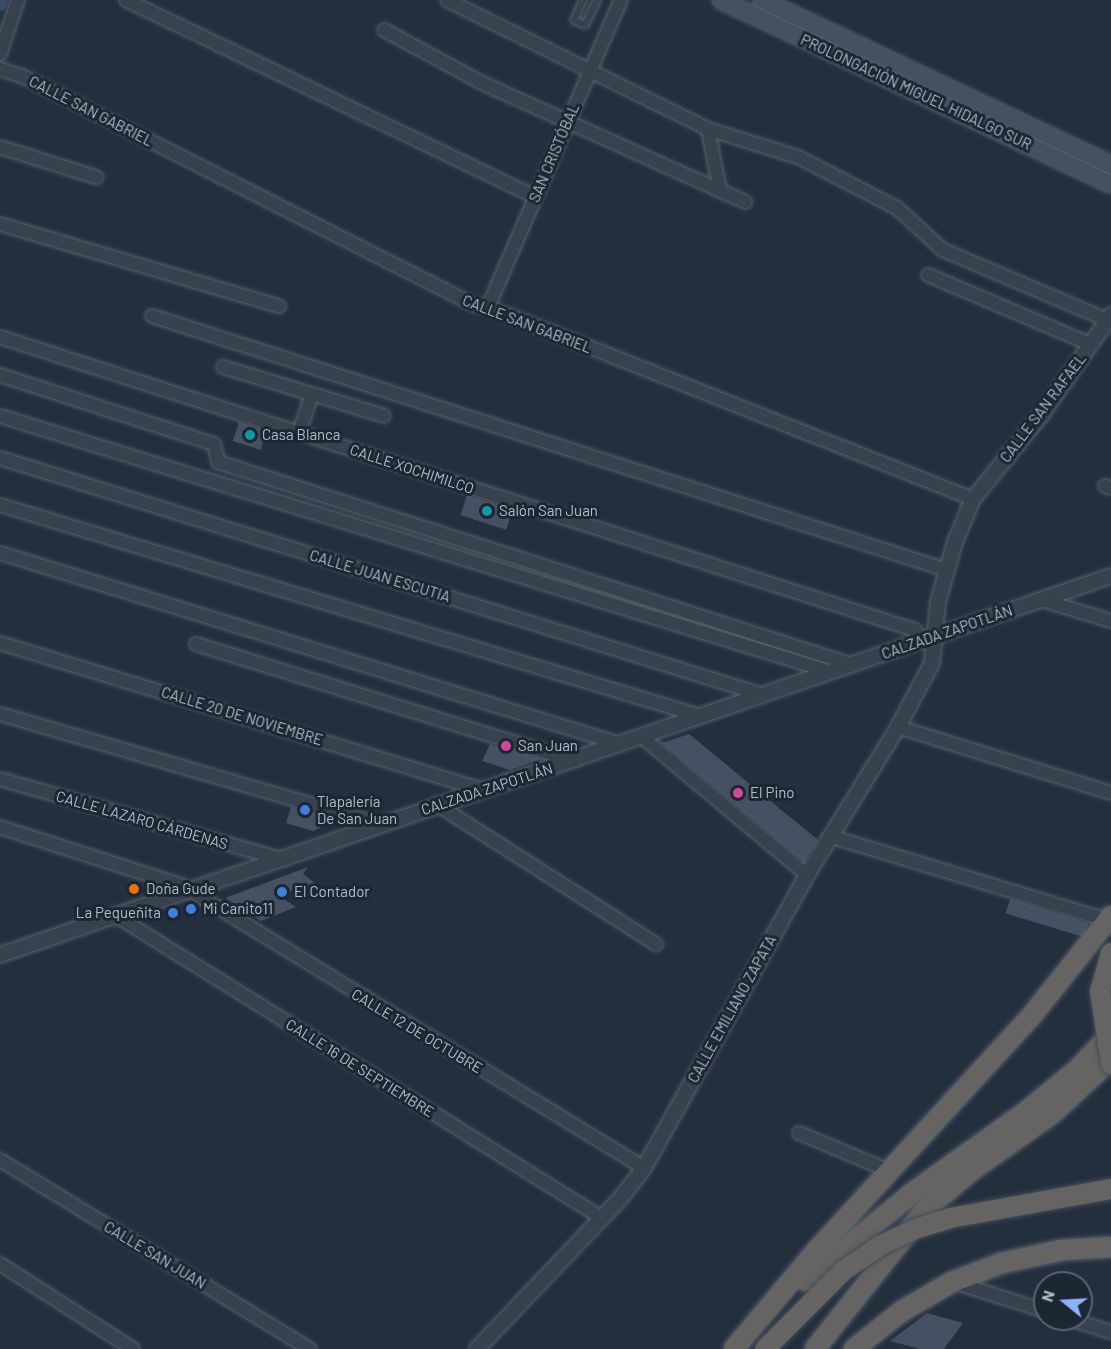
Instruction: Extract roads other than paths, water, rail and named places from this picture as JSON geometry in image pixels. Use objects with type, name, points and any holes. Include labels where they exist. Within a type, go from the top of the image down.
[{"type":"highway","points":[[734,1349],[890,1171],[1033,1014],[1109,918]]},
{"type":"highway","points":[[815,1349],[925,1210],[972,1170],[1053,1113],[1111,1062],[1100,991],[1111,953]]},
{"type":"highway","points":[[743,1349],[819,1267],[919,1188],[1027,1111],[1077,1070],[1111,1034]]},
{"type":"highway","points":[[765,1349],[844,1270],[881,1245],[915,1229],[950,1218],[1111,1189]]},
{"type":"highway","points":[[854,1349],[902,1311],[952,1282],[1012,1260],[1062,1250],[1111,1247]]},
{"type":"main road","name":"PROLONGACIÓN MIGUEL HIDALGO SUR","points":[[721,0],[1111,184]]},
{"type":"main road","name":"PROLONGACIÓN MIGUEL HIDALGO SUR","points":[[762,0],[1111,165]]},
{"type":"street","points":[[0,54],[18,0]]},
{"type":"street","points":[[126,0],[535,197]]},
{"type":"street","points":[[447,0],[708,129],[798,157],[897,207],[943,250],[1108,323]]},
{"type":"street","name":"SAN CRISTÓBAL","points":[[488,307],[621,0]]},
{"type":"street","points":[[384,30],[482,83],[745,202]]},
{"type":"street","name":"CALLE SAN GABRIEL","points":[[0,69],[22,76],[474,305],[488,307],[972,499]]},
{"type":"street","points":[[708,129],[720,191]]},
{"type":"street","points":[[0,147],[96,177]]},
{"type":"street","points":[[0,224],[279,306]]},
{"type":"street","points":[[928,275],[1090,344]]},
{"type":"street","points":[[152,316],[947,570]]},
{"type":"street","name":"CALLE SAN RAFAEL","points":[[947,570],[972,499],[1041,414],[1090,344],[1108,323]]},
{"type":"street","name":"CALLE XOCHIMILCO","points":[[0,337],[915,630],[918,642]]},
{"type":"street","points":[[223,366],[384,416]]},
{"type":"street","points":[[0,375],[214,444],[218,462],[853,665]]},
{"type":"street","points":[[299,433],[312,394]]},
{"type":"street","points":[[0,416],[831,672]]},
{"type":"street","name":"CALLE JUAN ESCUTIA","points":[[0,458],[760,694]]},
{"type":"street","points":[[0,505],[697,715]]},
{"type":"street","points":[[0,553],[620,744]]},
{"type":"street","name":"CALLE EMILIANO ZAPATA","points":[[477,1349],[602,1218],[644,1168],[807,875],[898,727],[932,663],[938,636],[938,602],[947,570]]},
{"type":"street","name":"CALZADA ZAPOTLÁN","points":[[0,955],[191,893],[436,804],[574,761],[697,715],[853,665],[1111,576]]},
{"type":"street","points":[[1042,600],[1111,621]]},
{"type":"street","name":"CALLE 20 DE NOVIEMBRE","points":[[0,643],[483,790]]},
{"type":"street","points":[[196,644],[574,761]]},
{"type":"street","points":[[0,714],[383,825]]},
{"type":"street","points":[[898,727],[1111,793]]},
{"type":"street","points":[[641,736],[807,875]]},
{"type":"street","name":"CALLE LAZARO CÁRDENAS","points":[[0,779],[284,861]]},
{"type":"street","points":[[436,804],[656,944]]},
{"type":"street","name":"CALLE 12 DE OCTUBRE","points":[[0,827],[165,879],[644,1168]]},
{"type":"street","points":[[830,836],[1109,918]]},
{"type":"street","name":"CALLE 16 DE SEPTIEMBRE","points":[[118,917],[602,1218]]},
{"type":"street","points":[[799,1133],[890,1171]]},
{"type":"street","name":"CALLE SAN JUAN","points":[[0,1160],[310,1349]]},
{"type":"street","points":[[0,1264],[133,1349]]},
{"type":"street","points":[[952,1282],[1033,1307]]},
{"type":"street","points":[[1093,1326],[1111,1332]]},
{"type":"lane","points":[[583,0],[574,20],[585,25],[597,0]]},
{"type":"waterway","points":[[0,4],[1,0]]},
{"type":"place","name":"Casa Blanca","points":[[250,435]]},
{"type":"place","name":"Salón San Juan","points":[[487,511]]},
{"type":"place","name":"San Juan","points":[[506,746]]},
{"type":"place","name":"El Pino","points":[[738,793]]},
{"type":"place","name":"Tlapalería De San Juan","points":[[305,810]]},
{"type":"place","name":"Doña Gude","points":[[134,889]]},
{"type":"place","name":"El Contador","points":[[282,892]]},
{"type":"place","name":"Mi Canito11","points":[[191,909]]},
{"type":"place","name":"La Pequeñita","points":[[173,913]]}]
